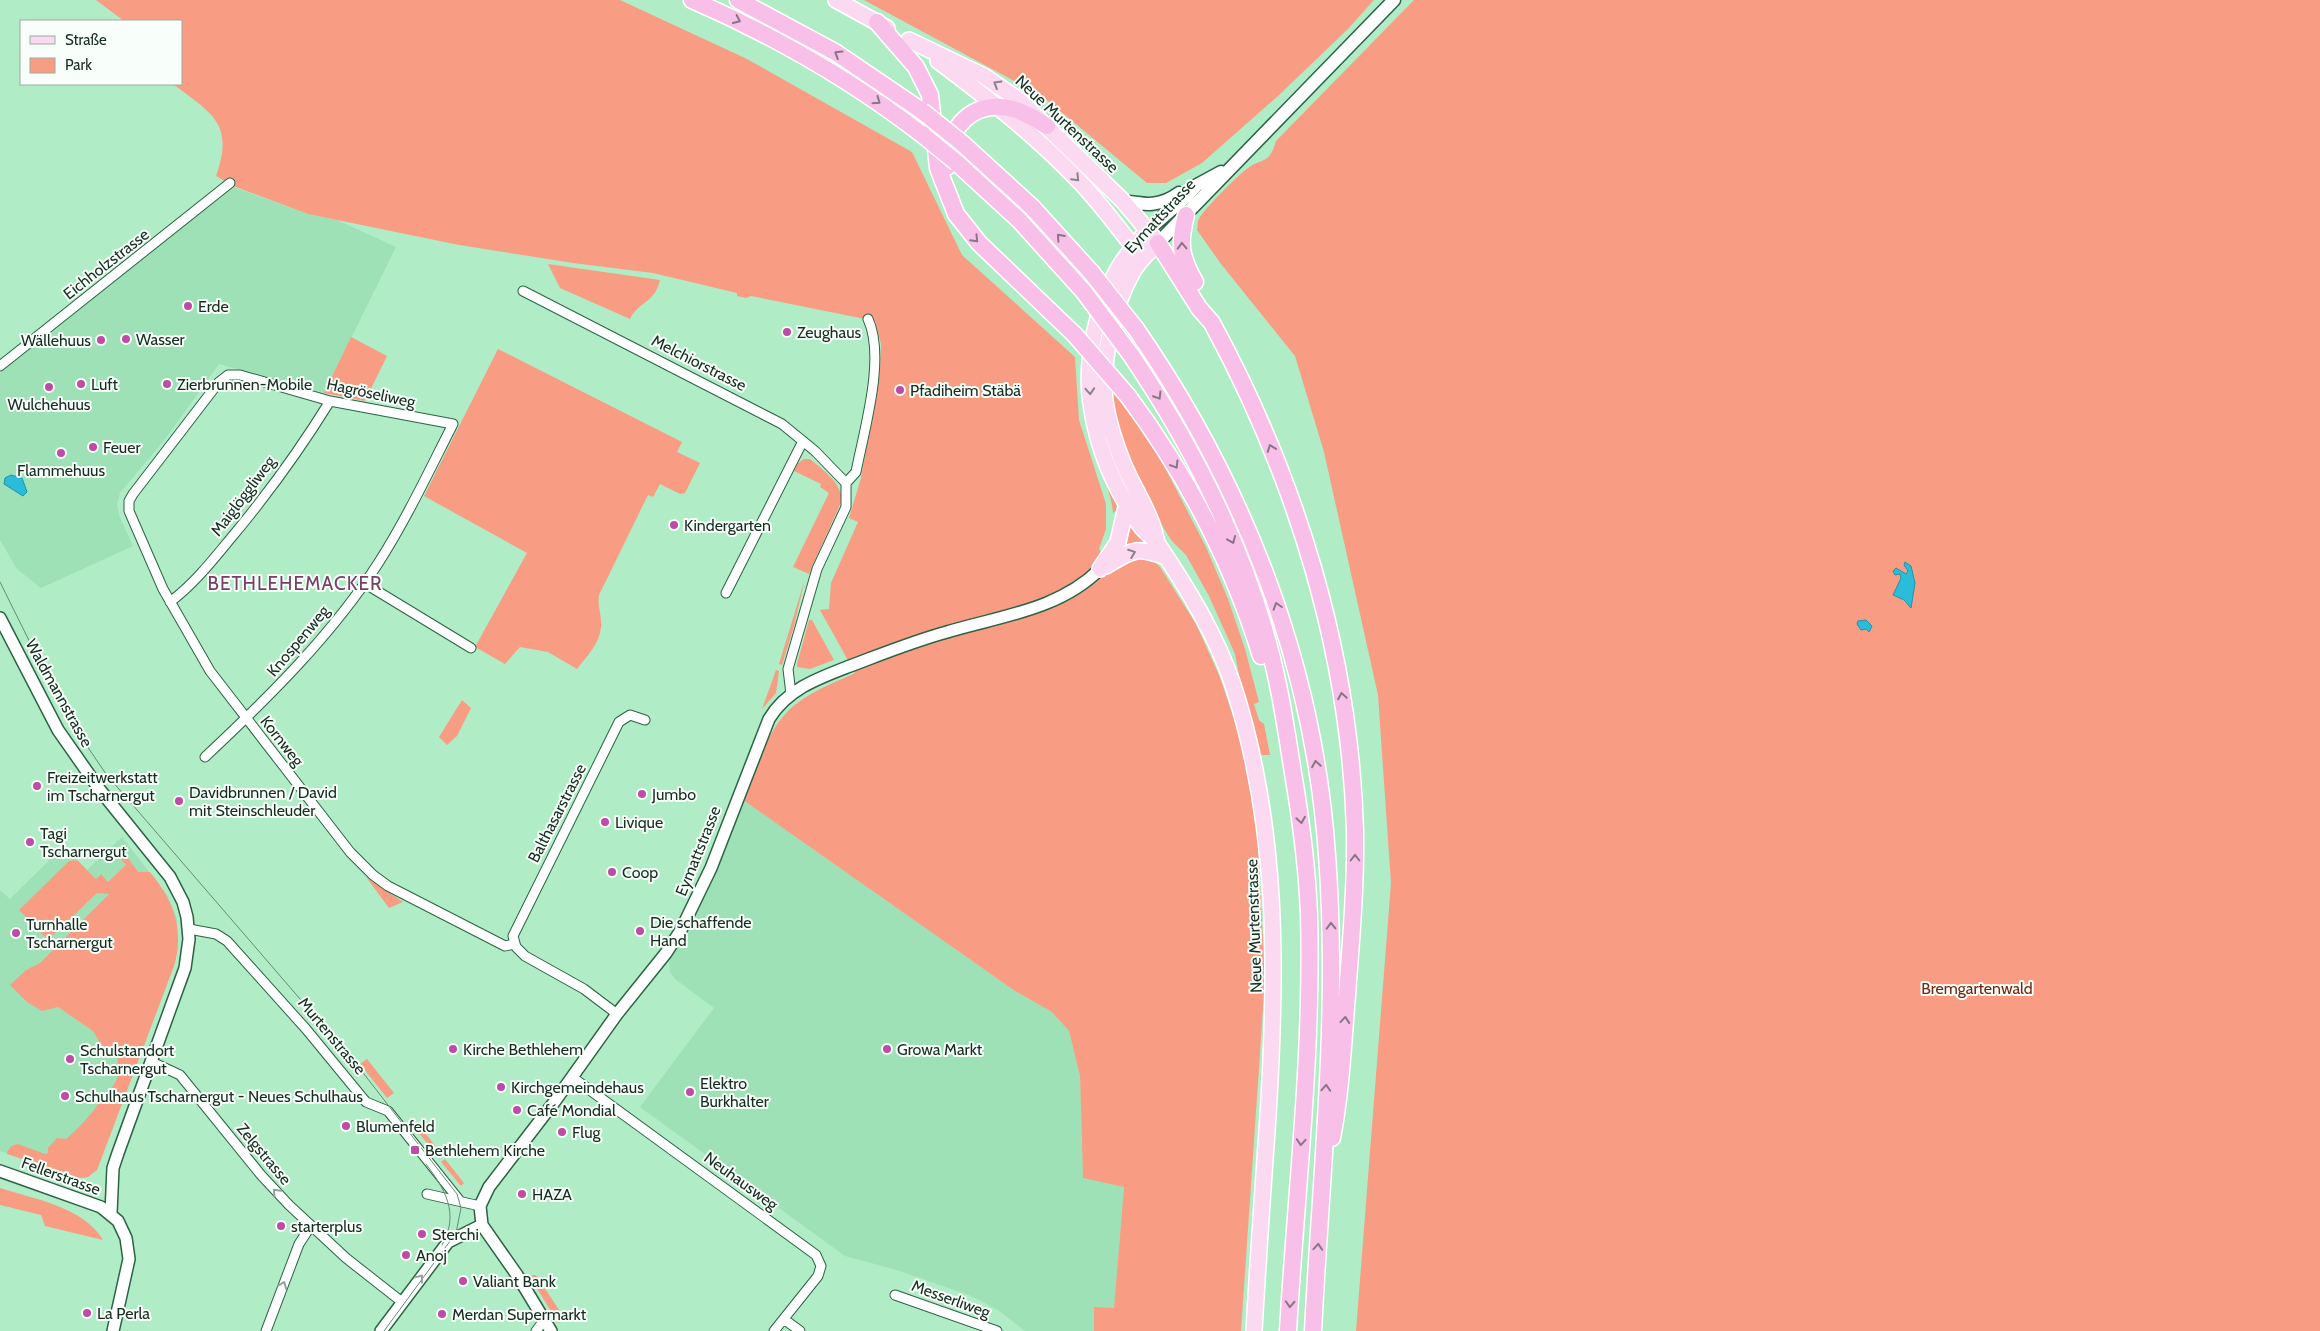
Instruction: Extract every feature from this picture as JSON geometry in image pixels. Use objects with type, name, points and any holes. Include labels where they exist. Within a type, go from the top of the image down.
[{"type":"highway","points":[[692,0],[771,37],[825,68],[924,136],[957,162],[1019,220],[1084,292],[1131,355],[1185,442],[1214,497],[1242,561],[1268,643],[1284,711],[1305,854],[1309,971],[1305,1076],[1288,1331]]},
{"type":"highway","points":[[738,0],[835,52],[922,111],[962,143],[1032,207],[1092,273],[1136,329],[1198,426],[1243,518],[1271,586],[1285,632],[1309,724],[1324,820],[1330,912],[1330,994],[1322,1189],[1313,1331]]},
{"type":"highway","points":[[877,22],[916,67],[930,95],[938,168],[956,214],[971,235],[1075,335],[1128,396],[1183,478],[1228,568],[1259,649],[1293,771]]},
{"type":"highway","points":[[949,199],[947,152],[951,137],[968,116],[984,109],[997,107],[1022,112],[1047,126]]},
{"type":"highway","points":[[1186,215],[1181,242],[1185,265],[1208,305],[1212,323],[1264,428],[1308,554],[1332,643],[1349,740],[1355,830],[1353,907],[1338,1108],[1322,1189]]},
{"type":"highway","points":[[1153,236],[1199,308],[1212,323]]},
{"type":"main road","name":"Neue Murtenstrasse","points":[[836,0],[909,40],[941,54],[1003,87],[1047,126],[1123,201],[1153,236]]},
{"type":"main road","name":"Eymattstrasse","points":[[1153,236],[1186,215],[1228,169],[1289,111],[1394,0]]},
{"type":"main road","name":"Neue Murtenstrasse","points":[[909,40],[997,107],[1041,144],[1108,213],[1138,253]]},
{"type":"main road","name":"Eymattstrasse","points":[[1123,201],[1137,204],[1166,202],[1185,188],[1228,169]]},
{"type":"main road","name":"Eymattstrasse","points":[[1135,504],[1114,437],[1105,400],[1104,383],[1107,352],[1121,298],[1138,253],[1197,184]]},
{"type":"main road","name":"Neue Murtenstrasse","points":[[1135,504],[1154,525],[1157,543],[1203,618],[1227,668],[1250,744],[1267,836],[1274,922],[1273,1008],[1254,1331]]},
{"type":"main road","points":[[1100,569],[1118,542],[1124,513],[1135,504]]},
{"type":"main road","points":[[1100,569],[1137,550],[1144,549],[1166,557]]},
{"type":"street","name":"Eichholzstrasse","points":[[0,366],[230,183]]},
{"type":"street","name":"Melchiorstrasse","points":[[523,291],[768,416],[803,441],[846,483]]},
{"type":"street","points":[[791,694],[788,669],[817,569],[846,507],[846,483],[856,472],[875,367],[875,340],[868,319]]},
{"type":"street","name":"Hagröseliweg","points":[[225,376],[240,375],[330,400],[453,424]]},
{"type":"street","name":"Kornweg","points":[[225,376],[129,501],[130,515],[170,602],[210,671],[350,852],[373,875],[410,899],[505,946],[514,944],[525,956],[584,989],[617,1014]]},
{"type":"street","name":"Maiglöggliweg","points":[[170,602],[185,591],[243,523],[330,400]]},
{"type":"street","name":"Knospenweg","points":[[205,757],[246,719],[304,658],[364,583],[409,513],[453,424]]},
{"type":"street","points":[[726,593],[803,441]]},
{"type":"street","name":"Eymattstrasse","points":[[480,1206],[488,1187],[572,1077],[617,1014],[666,953],[693,909],[769,719],[778,706],[791,694],[833,672],[903,646],[1044,604],[1081,586],[1100,569]]},
{"type":"street","points":[[364,583],[471,648]]},
{"type":"street","name":"Waldmannstrasse","points":[[0,618],[46,708],[80,763],[170,877],[183,902],[189,929],[185,968],[113,1168],[111,1213]]},
{"type":"street","name":"Balthasarstrasse","points":[[514,944],[513,933],[619,722],[630,716],[645,720]]},
{"type":"street","name":"Murtenstrasse","points":[[189,929],[216,934],[227,941],[306,1029],[366,1102],[388,1111],[460,1201]]},
{"type":"street","name":"Zelgstrasse","points":[[152,1062],[171,1070],[183,1078],[261,1175],[310,1227],[402,1302]]},
{"type":"street","name":"Neuhausweg","points":[[572,1077],[816,1255],[821,1266],[818,1276],[786,1320],[774,1331]]},
{"type":"street","name":"Fellerstrasse","points":[[0,1171],[102,1207],[111,1213]]},
{"type":"street","points":[[428,1194],[480,1206],[482,1225],[551,1331]]},
{"type":"street","points":[[111,1213],[123,1230],[129,1259],[113,1331]]},
{"type":"street","points":[[381,1331],[448,1242],[482,1225]]},
{"type":"street","points":[[266,1331],[299,1244],[310,1227]]},
{"type":"street","name":"Messerliweg","points":[[895,1295],[997,1331]]},
{"type":"street","points":[[536,1331],[545,1320]]},
{"type":"street","points":[[786,1320],[800,1331]]},
{"type":"shaded area","points":[[233,187],[308,214],[337,220],[396,247],[324,393],[219,364],[166,438],[120,493],[117,505],[119,515],[133,546],[41,588],[17,569],[0,540],[0,373]]},
{"type":"shaded area","points":[[743,800],[1015,991],[1052,1012],[1069,1031],[1080,1076],[1083,1178],[1124,1186],[1114,1309],[1094,1327],[1094,1331],[1025,1331],[998,1310],[971,1296],[897,1270],[845,1256],[640,1107],[714,1008],[675,979],[670,972],[669,964],[671,957],[707,894]]},
{"type":"shaded area","name":"Schulstandort Tscharnergut","points":[[122,837],[168,896],[177,919],[178,948],[174,966],[97,1170],[88,1177],[80,1178],[0,1151],[0,890],[10,899],[64,846],[87,870]]},
{"type":"green space","points":[[96,0],[620,0],[747,59],[912,152],[962,255],[1075,357],[1079,420],[1106,504],[1106,529],[1099,549],[1112,570],[1131,557],[1150,557],[1160,567],[1196,624],[1219,675],[1240,736],[1257,826],[1265,980],[1241,1331],[1094,1331],[1094,1307],[1114,1308],[1124,1187],[1083,1178],[1080,1076],[1069,1031],[1052,1012],[1015,991],[743,800],[765,744],[781,719],[791,708],[809,695],[855,673],[820,610],[829,609],[831,583],[858,522],[849,518],[861,478],[880,372],[881,344],[875,321],[751,296],[746,298],[737,296],[737,293],[653,273],[573,263],[459,245],[308,214],[233,186],[216,176],[223,143],[221,131],[216,121],[198,103],[174,85],[182,85],[182,20],[123,20]]},
{"type":"green space","points":[[864,0],[1374,0],[1348,29],[1278,96],[1202,163],[1166,183],[1147,183],[1042,96]]},
{"type":"green space","name":"Bremgartenwald","points":[[1414,0],[2320,0],[2320,1331],[1356,1331],[1391,883],[1378,695],[1324,452],[1295,356],[1221,264],[1197,230],[1198,220],[1207,208],[1244,171],[1268,157],[1276,141]],"holes":[[[1911,566],[1911,607],[1894,593],[1896,587],[1900,585],[1901,575],[1894,573],[1895,568],[1905,574],[1908,571],[1905,567]]]},
{"type":"green space","points":[[548,264],[660,280],[658,288],[633,313],[630,319],[560,288]]},
{"type":"green space","points":[[351,337],[387,356],[365,401],[324,393]]},
{"type":"green space","points":[[498,349],[682,442],[677,452],[700,463],[685,493],[680,494],[660,484],[653,497],[648,495],[599,595],[601,623],[598,638],[577,669],[548,652],[520,647],[505,664],[475,647],[527,553],[424,496]]},
{"type":"green space","points":[[1083,351],[1116,499],[1117,510],[1113,513],[1110,495],[1088,432],[1082,386]]},
{"type":"green space","points":[[1113,389],[1148,435],[1206,547],[1228,599],[1245,649],[1259,702],[1254,704],[1259,720],[1264,724],[1270,755],[1259,755],[1243,696],[1235,654],[1209,596],[1186,555],[1171,540],[1146,498],[1129,459],[1116,420]]},
{"type":"green space","points":[[804,459],[810,459],[831,477],[841,493],[842,500],[809,574],[793,567],[829,493],[820,487],[821,484],[794,471],[798,463]]},
{"type":"green space","points":[[1131,526],[1144,543],[1126,546]]},
{"type":"green space","points":[[805,579],[794,626],[782,665],[779,664]]},
{"type":"green space","points":[[809,620],[812,620],[834,660],[810,669],[797,667]]},
{"type":"green space","points":[[776,670],[779,671],[776,693],[762,709]]},
{"type":"green space","points":[[462,700],[471,708],[457,736],[447,745],[439,737]]},
{"type":"green space","points":[[125,854],[138,872],[150,872],[171,904],[177,927],[177,952],[174,966],[97,1170],[88,1177],[80,1178],[7,1154],[8,1150],[18,1144],[45,1154],[48,1153],[48,1148],[57,1138],[66,1139],[86,1120],[103,1096],[114,1085],[118,1073],[117,1056],[100,1043],[93,1031],[58,1007],[42,1011],[27,1002],[10,985],[26,970],[40,963],[109,894],[97,893],[48,940],[19,910],[68,862],[78,861],[96,879],[101,874],[108,882],[126,865],[119,857]]},
{"type":"green space","points":[[366,877],[403,902],[389,908]]},
{"type":"green space","points":[[367,1059],[394,1093],[387,1098],[360,1064]]},
{"type":"green space","points":[[420,1126],[443,1156],[439,1159],[415,1129]]},
{"type":"green space","points":[[445,1159],[464,1183],[461,1186],[441,1162]]},
{"type":"green space","points":[[0,1188],[71,1212],[95,1229],[103,1240],[45,1226],[41,1215],[0,1205]]},
{"type":"green space","points":[[529,1275],[536,1275],[565,1319],[558,1323]]},
{"type":"water","points":[[11,475],[22,478],[27,492],[23,496],[4,484],[5,478]]},
{"type":"water","points":[[1905,562],[1911,566],[1915,583],[1911,608],[1904,600],[1893,595],[1901,578],[1900,574],[1895,575],[1893,571],[1896,568],[1906,574],[1908,571],[1904,565]]},
{"type":"water","points":[[1866,620],[1872,626],[1869,632],[1866,629],[1861,630],[1857,624],[1858,621]]},
{"type":"tram line","points":[[0,582],[66,715],[106,774],[357,1065],[457,1194],[461,1208],[456,1233],[384,1331]]},
{"type":"tram line","points":[[426,1164],[444,1192],[450,1212],[450,1223],[442,1245]]},
{"type":"place","name":"Erde","points":[[188,306]]},
{"type":"place","name":"Zeughaus","points":[[787,332]]},
{"type":"place","name":"Wasser","points":[[126,339]]},
{"type":"place","name":"Wällehuus","points":[[101,340]]},
{"type":"place","name":"Luft","points":[[81,384]]},
{"type":"place","name":"Zierbrunnen-Mobile","points":[[167,384]]},
{"type":"place","name":"Wulchehuus","points":[[49,387]]},
{"type":"place","name":"Pfadiheim Stäbä","points":[[900,390]]},
{"type":"place","name":"Feuer","points":[[93,447]]},
{"type":"place","name":"Flammehuus","points":[[61,453]]},
{"type":"place","name":"Kindergarten","points":[[674,525]]},
{"type":"place","name":"Freizeitwerkstatt im Tscharnergut","points":[[37,786]]},
{"type":"place","name":"Jumbo","points":[[642,794]]},
{"type":"place","name":"Davidbrunnen / David mit Steinschleuder","points":[[179,801]]},
{"type":"place","name":"Livique","points":[[605,822]]},
{"type":"place","name":"Tagi Tscharnergut","points":[[30,842]]},
{"type":"place","name":"Coop","points":[[612,872]]},
{"type":"place","name":"Die schaffende Hand","points":[[640,931]]},
{"type":"place","name":"Turnhalle Tscharnergut","points":[[16,933]]},
{"type":"place","name":"Kirche Bethlehem","points":[[453,1049]]},
{"type":"place","name":"Growa Markt","points":[[887,1049]]},
{"type":"place","name":"Schulstandort Tscharnergut","points":[[70,1059]]},
{"type":"place","name":"Kirchgemeindehaus","points":[[501,1087]]},
{"type":"place","name":"Elektro Burkhalter","points":[[690,1092]]},
{"type":"place","name":"Schulhaus Tscharnergut - Neues Schulhaus","points":[[65,1096]]},
{"type":"place","name":"Café Mondial","points":[[517,1110]]},
{"type":"place","name":"Blumenfeld","points":[[346,1126]]},
{"type":"place","name":"Flug","points":[[562,1132]]},
{"type":"place","name":"Bethlehem Kirche","points":[[415,1150]]},
{"type":"place","name":"HAZA","points":[[522,1194]]},
{"type":"place","name":"starterplus","points":[[281,1226]]},
{"type":"place","name":"Sterchi","points":[[422,1234]]},
{"type":"place","name":"Anoj","points":[[406,1255]]},
{"type":"place","name":"Valiant Bank","points":[[463,1281]]},
{"type":"place","name":"La Perla","points":[[87,1313]]},
{"type":"place","name":"Merdan Supermarkt","points":[[442,1314]]},
{"type":"district","name":"BETHLEHEMACKER","points":[[295,583]]}]
